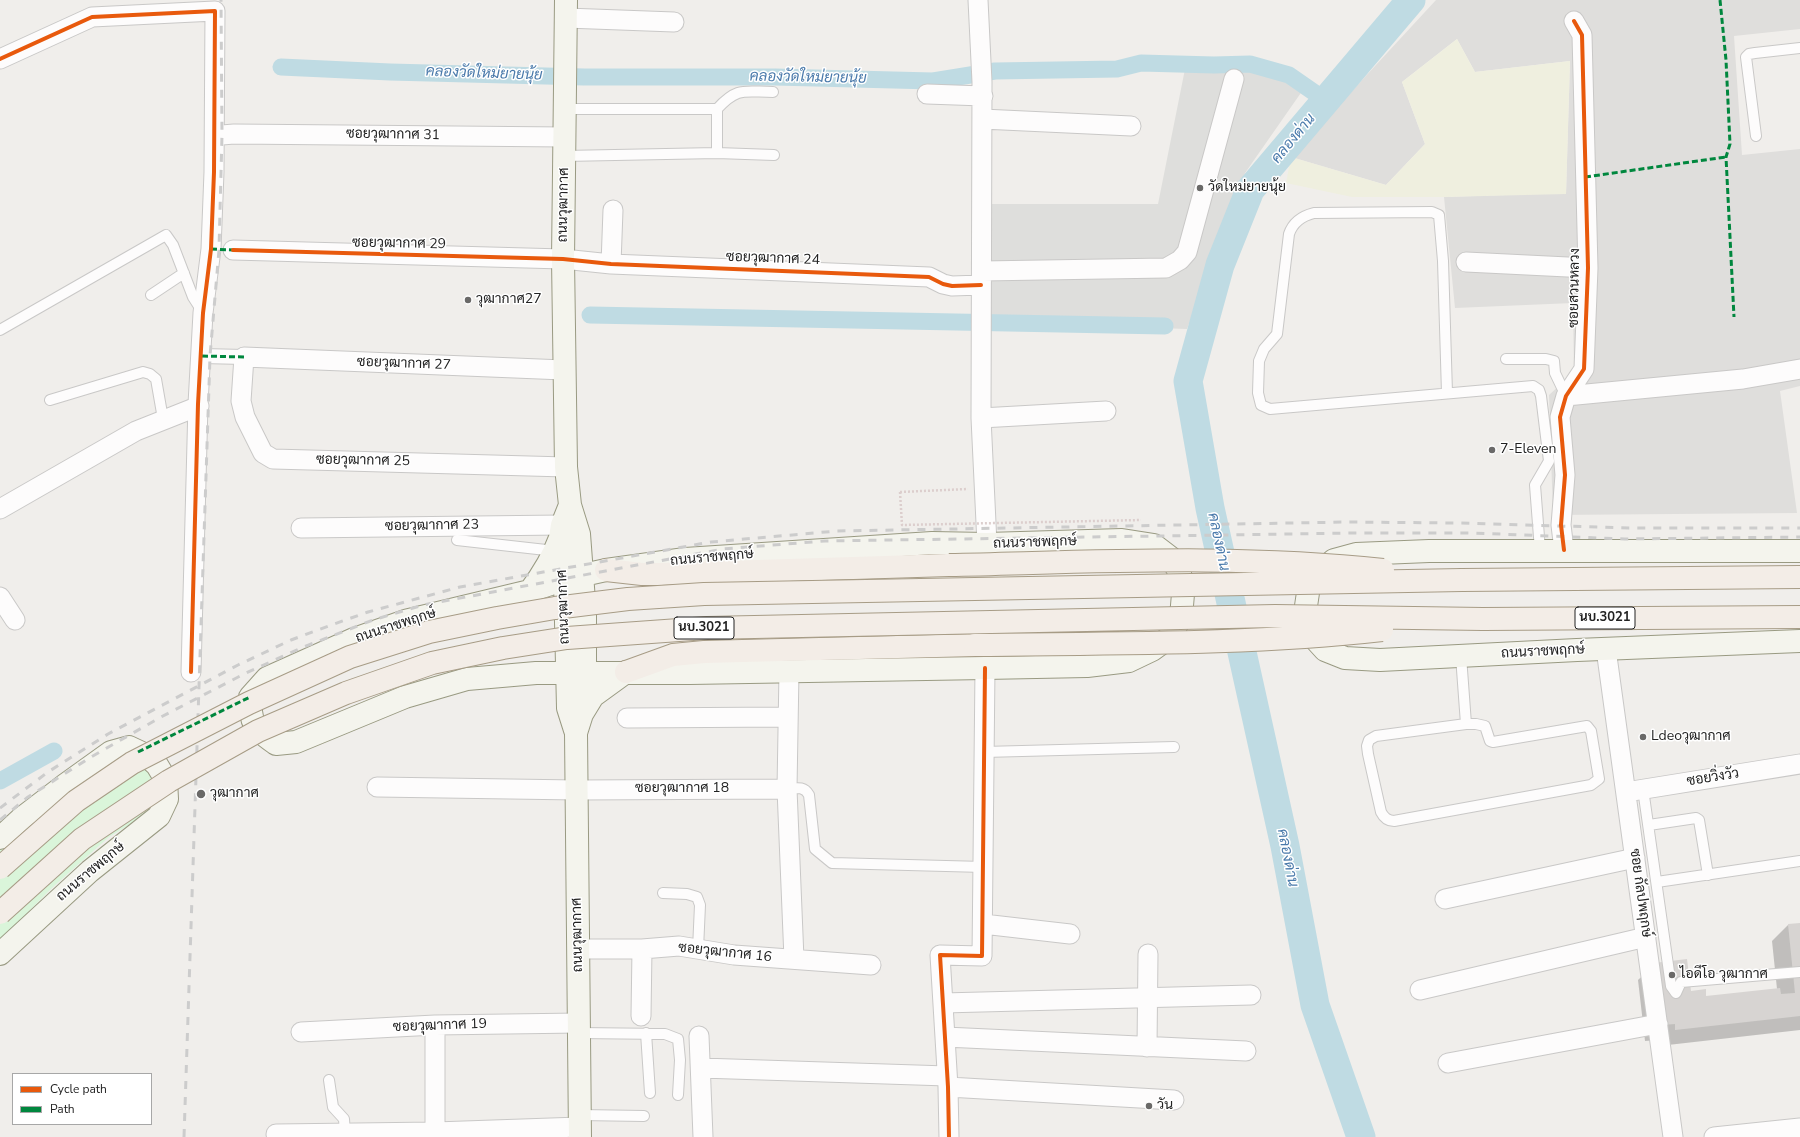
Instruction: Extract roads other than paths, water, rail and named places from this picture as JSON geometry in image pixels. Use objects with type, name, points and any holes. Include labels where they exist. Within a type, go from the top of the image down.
[{"type":"main road","name":"ถนนวุฒากาศ","points":[[566,9],[563,259],[566,467],[565,531],[574,577],[585,614],[576,674],[575,718],[580,1126]]},
{"type":"main road","points":[[530,591],[540,577],[565,531],[606,570],[642,574],[949,565],[1192,561],[1349,566],[1462,580]]},
{"type":"main road","name":"ถนนราชพฤกษ์","points":[[1122,540],[1154,545],[1171,558],[1180,573],[1182,594],[1181,617],[1170,638],[1152,650],[1129,661],[1087,666],[690,673],[536,673],[467,679],[405,698],[296,742],[276,744],[257,730],[251,716],[250,697],[267,678],[283,670],[354,639],[405,621],[530,591],[574,577],[606,570],[685,559],[932,543],[987,544],[1122,540]]},
{"type":"main road","name":"ถนนราชพฤกษ์","points":[[1800,551],[1429,550],[1356,554],[1334,560],[1316,575],[1309,586],[1306,614],[1315,639],[1325,650],[1345,658],[1380,660],[1800,641]]},
{"type":"main road","name":"ถนนราชพฤกษ์","points":[[0,868],[76,801],[132,763],[249,703],[350,657],[429,632],[555,608],[628,599],[704,594],[1462,580],[1800,577]]},
{"type":"main road","name":"ถนนราชพฤกษ์","points":[[0,913],[82,839],[169,781],[258,731],[346,693],[432,663],[503,648],[567,638],[707,628],[1275,616],[1483,619],[1800,617]]},
{"type":"main road","points":[[536,673],[549,680],[575,718],[593,696],[626,672],[673,655],[704,652],[1207,641],[1367,632],[1483,619]]},
{"type":"main road","name":"ถนนราชพฤกษ์","points":[[0,838],[22,818],[111,752],[129,747],[146,755],[157,765],[166,780],[168,799],[159,816],[90,870],[0,954]]},
{"type":"street","points":[[978,0],[982,82],[981,418],[987,544]]},
{"type":"street","points":[[566,9],[674,22]]},
{"type":"street","points":[[0,59],[92,17],[215,11],[215,133],[211,249],[203,313],[191,672]]},
{"type":"street","name":"ซอยสวนหลวง","points":[[1564,550],[1561,525],[1564,475],[1560,417],[1566,396],[1584,369],[1588,268],[1582,35],[1574,21]]},
{"type":"street","name":"ซอยวุฒากาศ 24","points":[[563,259],[611,264],[929,277],[943,284],[952,286],[981,278],[1166,268],[1180,260],[1187,252],[1234,79]]},
{"type":"street","points":[[927,94],[982,82]]},
{"type":"street","points":[[982,119],[1131,126]]},
{"type":"street","name":"ซอยวุฒากาศ 31","points":[[222,135],[234,134],[565,146]]},
{"type":"street","points":[[611,264],[613,210]]},
{"type":"street","points":[[211,249],[233,250]]},
{"type":"street","name":"ซอยวุฒากาศ 29","points":[[233,250],[563,259]]},
{"type":"street","points":[[1466,262],[1588,268]]},
{"type":"street","points":[[202,356],[244,358]]},
{"type":"street","name":"ซอยวุฒากาศ 27","points":[[244,358],[564,370]]},
{"type":"street","name":"ซอยวุฒากาศ 25","points":[[244,358],[241,401],[245,417],[263,453],[273,459],[566,467]]},
{"type":"street","points":[[1566,396],[1743,379],[1800,369]]},
{"type":"street","points":[[0,509],[136,431],[199,406]]},
{"type":"street","points":[[981,418],[1106,411]]},
{"type":"street","name":"ซอยวุฒากาศ 23","points":[[301,528],[565,531]]},
{"type":"street","points":[[0,597],[15,620]]},
{"type":"street","name":"ซอย กัลปพฤกษ์","points":[[1606,649],[1635,791],[1635,858],[1673,1137]]},
{"type":"street","points":[[949,1137],[940,956],[982,956],[985,668]]},
{"type":"street","points":[[789,671],[788,789],[794,959]]},
{"type":"street","points":[[627,718],[788,717]]},
{"type":"street","name":"ซอยวิ่งวัว","points":[[1635,791],[1800,764]]},
{"type":"street","name":"ซอยวุฒากาศ 18","points":[[377,787],[577,790],[788,789]]},
{"type":"street","points":[[1445,899],[1635,858]]},
{"type":"street","points":[[983,924],[1070,934]]},
{"type":"street","points":[[1420,990],[1646,937]]},
{"type":"street","name":"ซอยวุฒากาศ 16","points":[[578,949],[642,949],[679,946],[734,955],[872,965]]},
{"type":"street","points":[[642,949],[643,1025]]},
{"type":"street","points":[[1147,1047],[1148,954]]},
{"type":"street","points":[[943,1003],[1148,999],[1251,995]]},
{"type":"street","points":[[1448,1063],[1658,1024]]},
{"type":"street","points":[[436,1025],[436,1134]]},
{"type":"street","name":"ซอยวุฒากาศ 19","points":[[301,1032],[436,1025],[579,1028]]},
{"type":"street","points":[[700,1036],[703,1137]]},
{"type":"street","points":[[945,1037],[1246,1052]]},
{"type":"street","points":[[701,1068],[947,1082],[1174,1100]]},
{"type":"street","points":[[288,1135],[436,1134],[580,1126]]},
{"type":"street","points":[[1714,1137],[1800,1128]]},
{"type":"lane","points":[[1756,136],[1746,56],[1755,53],[1800,48]]},
{"type":"lane","points":[[565,90],[717,109]]},
{"type":"lane","points":[[717,153],[717,109],[734,93],[773,92]]},
{"type":"lane","points":[[565,146],[774,155]]},
{"type":"lane","points":[[1447,393],[1442,255],[1439,215],[1432,212],[1314,213],[1298,220],[1292,226],[1289,234],[1277,334],[1264,349],[1260,361],[1258,393],[1261,405],[1270,409],[1533,386],[1539,390],[1541,396],[1549,461],[1535,485],[1540,550]]},
{"type":"lane","points":[[0,330],[166,235],[174,245],[193,297],[203,313]]},
{"type":"lane","points":[[151,295],[184,273]]},
{"type":"lane","points":[[1506,359],[1546,359],[1554,361],[1556,373],[1566,396]]},
{"type":"lane","points":[[50,400],[143,372],[150,374],[156,379],[163,419]]},
{"type":"lane","points":[[457,540],[565,531]]},
{"type":"lane","points":[[1461,656],[1466,724]]},
{"type":"lane","points":[[1466,724],[1485,726],[1490,741],[1493,742],[1587,726],[1591,731],[1600,775],[1599,779],[1591,785],[1440,813],[1394,821],[1385,818],[1381,812],[1368,754],[1369,740],[1376,736],[1466,724]]},
{"type":"lane","points":[[984,752],[1174,746]]},
{"type":"lane","points":[[788,789],[801,788],[806,790],[809,795],[815,849],[832,862],[984,867]]},
{"type":"lane","points":[[1635,791],[1648,825],[1671,986],[1674,991],[1676,993],[1681,982],[1800,972]]},
{"type":"lane","points":[[1648,825],[1696,818],[1699,820],[1708,875]]},
{"type":"lane","points":[[1656,882],[1800,861]]},
{"type":"lane","points":[[663,893],[697,896],[700,905],[698,949]]},
{"type":"lane","points":[[579,1028],[643,1025],[678,1039],[680,1060],[678,1095]]},
{"type":"lane","points":[[643,1025],[650,1093]]},
{"type":"lane","points":[[329,1080],[333,1107],[344,1119],[345,1134]]},
{"type":"lane","points":[[580,1126],[644,1116]]},
{"type":"waterway","name":"คลองด่าน","points":[[1361,1137],[1315,1005],[1285,846],[1210,508],[1188,381],[1220,265],[1250,190],[1411,0]]},
{"type":"waterway","name":"คลองวัดใหม่ยายนุ้ย","points":[[281,67],[390,72],[584,77],[775,77],[933,81],[995,71],[1117,69],[1141,63],[1214,65],[1250,64],[1289,75],[1325,100]]},
{"type":"waterway","points":[[590,315],[1165,326]]},
{"type":"waterway","points":[[0,781],[54,751]]},
{"type":"railway","points":[[184,1137],[210,356],[219,250],[222,135],[221,0]]},
{"type":"railway","points":[[0,808],[48,772],[108,734],[238,665],[291,640],[368,612],[460,587],[711,542],[837,531],[1348,522],[1458,523],[1629,528],[1800,528]]},
{"type":"railway","points":[[0,820],[28,797],[91,757],[161,717],[244,674],[301,648],[373,620],[423,605],[723,549],[825,541],[1356,533],[1472,533],[1625,539],[1800,537]]},
{"type":"place","name":"วัดใหม่ยายนุ้ย","points":[[1200,188]]},
{"type":"place","name":"วุฒากาศ27","points":[[468,300]]},
{"type":"place","name":"7-Eleven","points":[[1492,450]]},
{"type":"place","name":"Ldeoวุฒากาศ","points":[[1643,737]]},
{"type":"place","name":"วุฒากาศ","points":[[201,794]]},
{"type":"place","name":"ไอดีโอ วุฒากาศ","points":[[1672,975]]},
{"type":"place","name":"วัน","points":[[1149,1106]]}]
